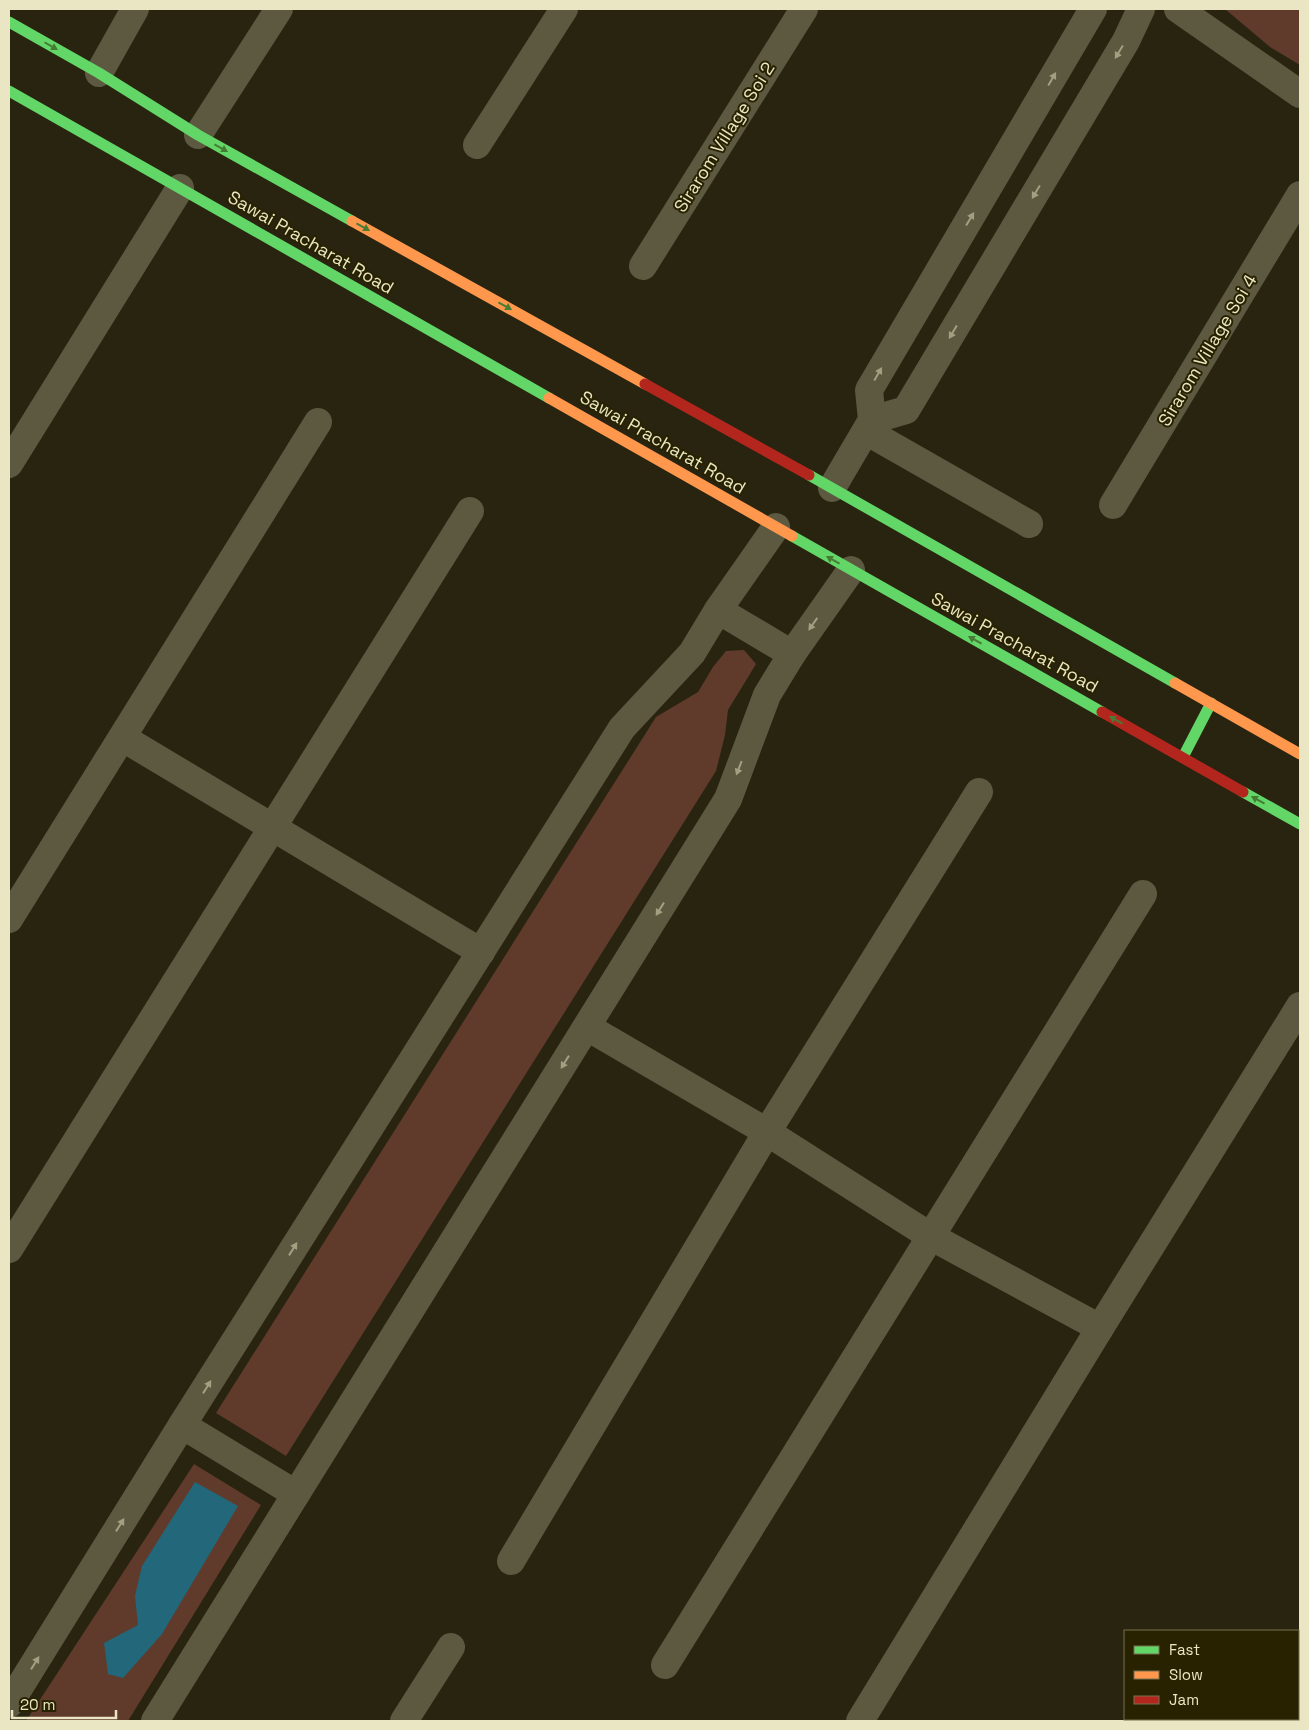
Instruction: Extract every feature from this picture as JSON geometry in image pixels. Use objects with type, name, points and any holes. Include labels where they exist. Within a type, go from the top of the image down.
[{"type":"main road","points":[[9,22],[98,73],[198,135],[832,488],[1300,754]]},
{"type":"main road","name":"Sawai Pracharat Road","points":[[9,91],[1300,824]]},
{"type":"main road","points":[[1183,757],[1211,703]]},
{"type":"street","points":[[98,73],[135,9]]},
{"type":"street","points":[[198,135],[279,9]]},
{"type":"street","points":[[478,144],[564,9]]},
{"type":"street","name":"Sirarom Village Soi 2","points":[[644,266],[804,9]]},
{"type":"street","points":[[832,488],[869,426],[869,390],[1093,9]]},
{"type":"street","points":[[869,426],[906,410],[1126,41],[1141,9]]},
{"type":"street","points":[[1178,9],[1300,94]]},
{"type":"street","points":[[1027,122],[1064,145]]},
{"type":"street","points":[[9,464],[180,188]]},
{"type":"street","name":"Sirarom Village Soi 4","points":[[1113,505],[1300,195]]},
{"type":"street","points":[[948,255],[986,276]]},
{"type":"street","points":[[9,920],[318,422]]},
{"type":"street","points":[[869,426],[1029,524]]},
{"type":"street","points":[[9,1249],[470,511]]},
{"type":"street","points":[[9,1704],[182,1425],[622,728],[692,653],[718,610],[776,527]]},
{"type":"street","points":[[155,1721],[728,799],[767,695],[792,654],[851,570]]},
{"type":"street","points":[[718,610],[792,654]]},
{"type":"street","points":[[123,738],[481,952]]},
{"type":"street","points":[[511,1561],[767,1132],[980,792]]},
{"type":"street","points":[[666,1665],[1143,894]]},
{"type":"street","points":[[860,1721],[1100,1328],[1300,1006]]},
{"type":"street","points":[[588,1026],[767,1132],[930,1236],[1100,1328]]},
{"type":"street","points":[[182,1425],[296,1494]]},
{"type":"street","points":[[404,1721],[451,1647]]},
{"type":"shaded area","points":[[1225,9],[1300,9],[1300,65],[1270,47]]},
{"type":"shaded area","points":[[744,650],[756,664],[728,710],[725,735],[716,771],[286,1456],[216,1413],[656,717],[698,692],[713,667],[726,651]]},
{"type":"shaded area","points":[[194,1464],[261,1505],[128,1721],[26,1721]]},
{"type":"water","points":[[195,1482],[238,1506],[162,1634],[123,1678],[108,1674],[104,1643],[138,1625],[135,1596],[142,1566]]},
{"type":"traffic: fast","points":[[9,22],[99,73],[198,135],[352,221]]},
{"type":"traffic: fast","points":[[9,91],[549,398]]},
{"type":"traffic: fast","points":[[809,475],[1175,683]]},
{"type":"traffic: fast","points":[[792,536],[1102,712]]},
{"type":"traffic: fast","points":[[1183,757],[1211,703]]},
{"type":"traffic: fast","points":[[1243,792],[1300,824]]},
{"type":"traffic: slow","points":[[352,221],[645,384]]},
{"type":"traffic: slow","points":[[549,398],[792,536]]},
{"type":"traffic: slow","points":[[1175,683],[1300,754]]},
{"type":"traffic: jam","points":[[645,384],[809,475]]},
{"type":"traffic: jam","points":[[1102,712],[1243,792]]}]
